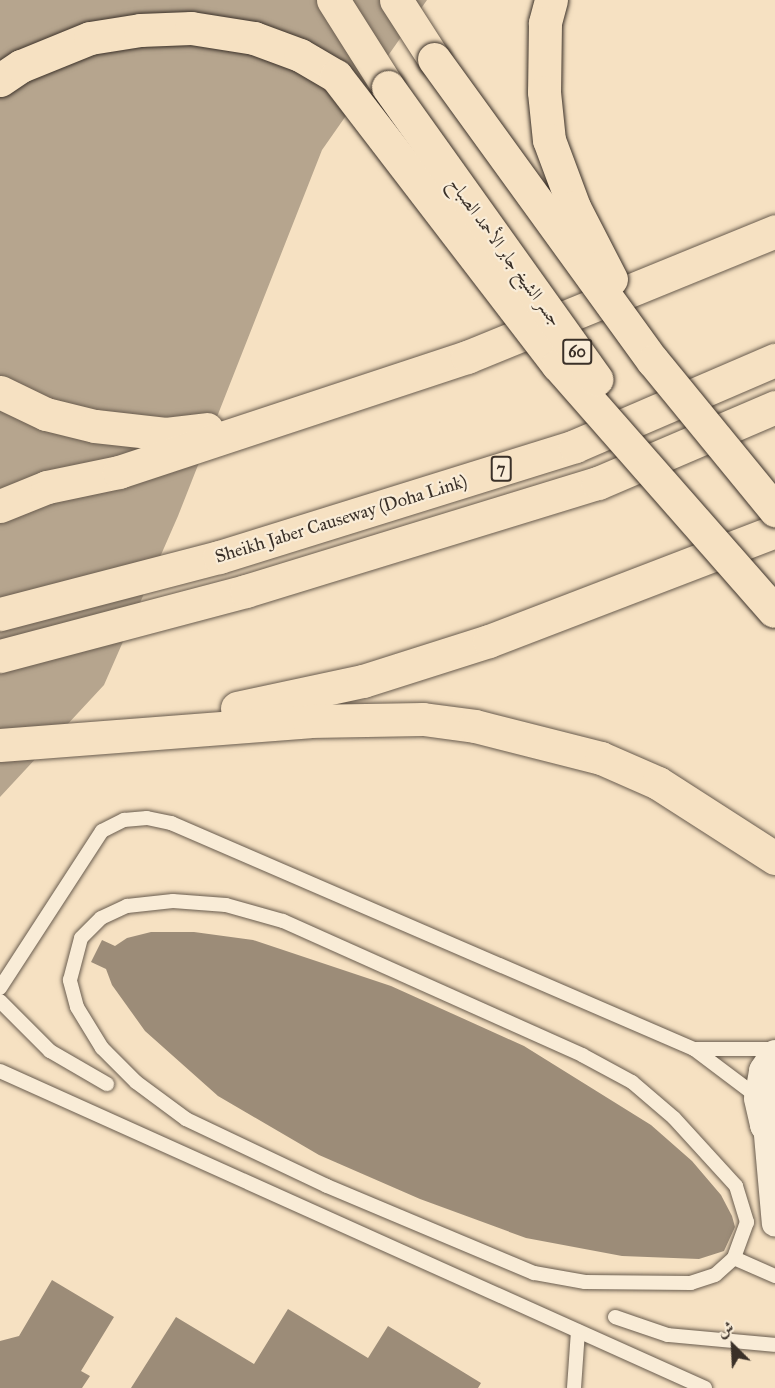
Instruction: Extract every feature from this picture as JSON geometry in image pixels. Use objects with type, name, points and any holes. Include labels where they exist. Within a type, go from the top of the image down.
[{"type":"highway","name":"جسر الشيخ جابر الأحمد الصباح","points":[[333,0],[388,87],[526,282],[649,451],[775,611]]},
{"type":"highway","points":[[396,0],[440,68],[652,361],[775,510]]},
{"type":"highway","points":[[551,0],[545,23],[544,69],[549,140],[574,207],[652,361]]},
{"type":"highway","points":[[0,80],[21,66],[90,38],[190,28],[254,38],[300,55],[336,76],[558,365],[775,611]]},
{"type":"highway","points":[[692,264],[775,211]]},
{"type":"highway","points":[[0,506],[47,487],[119,472],[220,433],[287,418],[467,357],[775,231]]},
{"type":"highway","name":"Sheikh Jaber Causeway (Doha Link)","points":[[0,614],[219,557],[575,446],[775,360]]},
{"type":"highway","points":[[0,392],[46,414],[95,426],[166,434],[220,433]]},
{"type":"highway","points":[[0,656],[246,591],[598,483],[775,407]]},
{"type":"highway","points":[[100,734],[363,681],[489,641],[775,531]]},
{"type":"highway","points":[[0,745],[100,734],[361,719],[423,719],[535,738],[601,758],[658,783],[775,858]]},
{"type":"main road","points":[[767,1120],[765,1071],[775,1056]]},
{"type":"street","points":[[767,1120],[775,1224]]},
{"type":"lane","points":[[0,988],[102,831],[124,820],[147,818],[171,823],[694,1049],[767,1120]]},
{"type":"lane","points":[[173,902],[226,904],[283,921],[608,1067],[674,1118],[736,1186],[747,1222],[734,1258],[715,1275],[691,1283],[585,1282],[534,1274],[213,1134],[136,1082],[95,1038],[72,994],[71,965],[77,945],[101,918],[127,906],[173,902]]},
{"type":"lane","points":[[0,1001],[56,1055],[107,1084]]},
{"type":"lane","points":[[694,1049],[775,1048]]},
{"type":"lane","points":[[0,1071],[705,1388]]},
{"type":"lane","points":[[734,1258],[775,1276]]},
{"type":"lane","points":[[615,1317],[668,1335],[775,1344]]},
{"type":"lane","points":[[574,1388],[578,1331]]},
{"type":"shaded area","points":[[0,0],[427,0],[322,150],[178,516],[104,685],[0,797]]},
{"type":"building","points":[[151,932],[194,932],[253,940],[391,986],[524,1046],[651,1125],[692,1161],[721,1195],[732,1216],[735,1227],[724,1251],[699,1259],[622,1256],[526,1238],[420,1199],[319,1155],[218,1096],[145,1031],[112,985],[106,969],[91,962],[102,940],[115,946],[127,938]]},
{"type":"building","points":[[52,1280],[114,1317],[81,1371],[90,1376],[82,1388],[0,1388],[0,1341],[19,1336]]},
{"type":"building","points":[[288,1309],[368,1358],[388,1326],[481,1383],[478,1388],[131,1388],[176,1317],[254,1364]]}]
